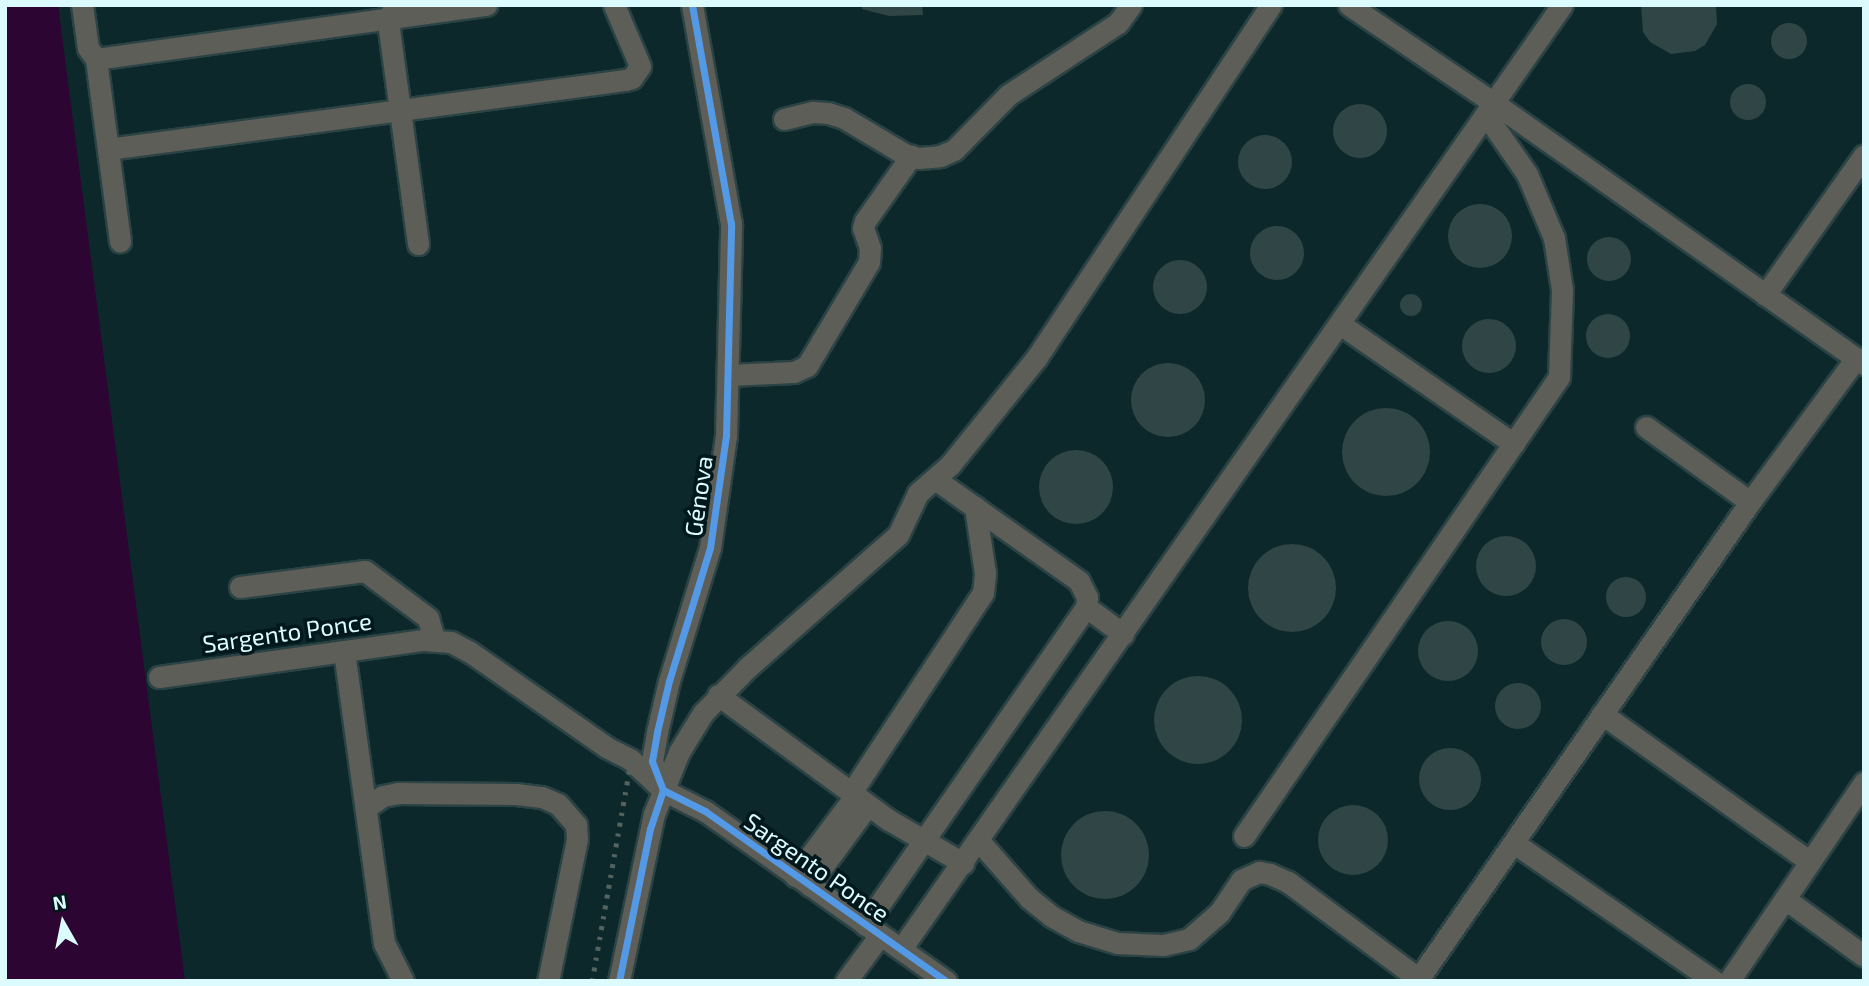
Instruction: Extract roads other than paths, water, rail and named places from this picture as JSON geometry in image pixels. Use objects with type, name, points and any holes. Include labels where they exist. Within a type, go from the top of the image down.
[{"type":"street","points":[[82,5],[88,48],[96,60],[120,241]]},
{"type":"street","points":[[96,60],[392,12],[486,5]]},
{"type":"street","points":[[108,149],[632,78],[640,66],[614,5]]},
{"type":"street","name":"Génova","points":[[663,790],[654,769],[654,753],[669,681],[705,569],[717,517],[726,436],[731,224],[692,5]]},
{"type":"street","points":[[784,119],[814,112],[828,113],[844,118],[911,156],[940,156],[954,150],[1008,95],[1109,30],[1131,5]]},
{"type":"street","points":[[619,981],[650,829],[679,751],[718,695],[898,535],[911,502],[950,465],[1037,357],[1271,5]]},
{"type":"street","points":[[979,841],[1039,907],[1078,931],[1117,943],[1163,945],[1189,939],[1219,913],[1241,880],[1259,872],[1288,882],[1419,980],[1751,502],[1860,361],[1490,109],[1349,5]]},
{"type":"street","points":[[901,950],[1562,5]]},
{"type":"street","points":[[392,12],[389,29],[418,244]]},
{"type":"street","points":[[1244,836],[1559,377],[1562,290],[1554,238],[1543,206],[1490,109]]},
{"type":"street","points":[[1765,295],[1864,155]]},
{"type":"street","points":[[728,375],[794,372],[807,366],[869,262],[870,248],[863,228],[865,221],[911,156]]},
{"type":"street","points":[[1340,324],[1514,444]]},
{"type":"street","points":[[1646,427],[1751,502]]},
{"type":"street","points":[[846,981],[866,926],[918,839],[1086,607],[1087,597],[1079,581],[935,479]]},
{"type":"street","points":[[802,880],[858,798],[983,593],[985,573],[975,507]]},
{"type":"street","points":[[240,587],[355,570],[365,571],[428,618],[434,639]]},
{"type":"street","points":[[1086,607],[1123,634]]},
{"type":"street","name":"Sargento Ponce","points":[[159,677],[434,639],[470,652],[606,747],[631,760],[663,790],[705,811],[946,981]]},
{"type":"street","points":[[344,651],[384,943],[403,981]]},
{"type":"street","points":[[718,695],[858,798],[918,839],[963,863]]},
{"type":"street","points":[[1602,714],[1810,862]]},
{"type":"street","points":[[362,771],[372,781],[398,793]]},
{"type":"street","points":[[1729,981],[1864,782]]},
{"type":"street","points":[[367,807],[383,796],[398,793],[542,797],[558,804],[576,825],[576,851],[548,981]]},
{"type":"street","points":[[1514,843],[1714,981]]},
{"type":"street","points":[[1784,899],[1864,956]]},
{"type":"railway","points":[[592,981],[631,760]]}]
